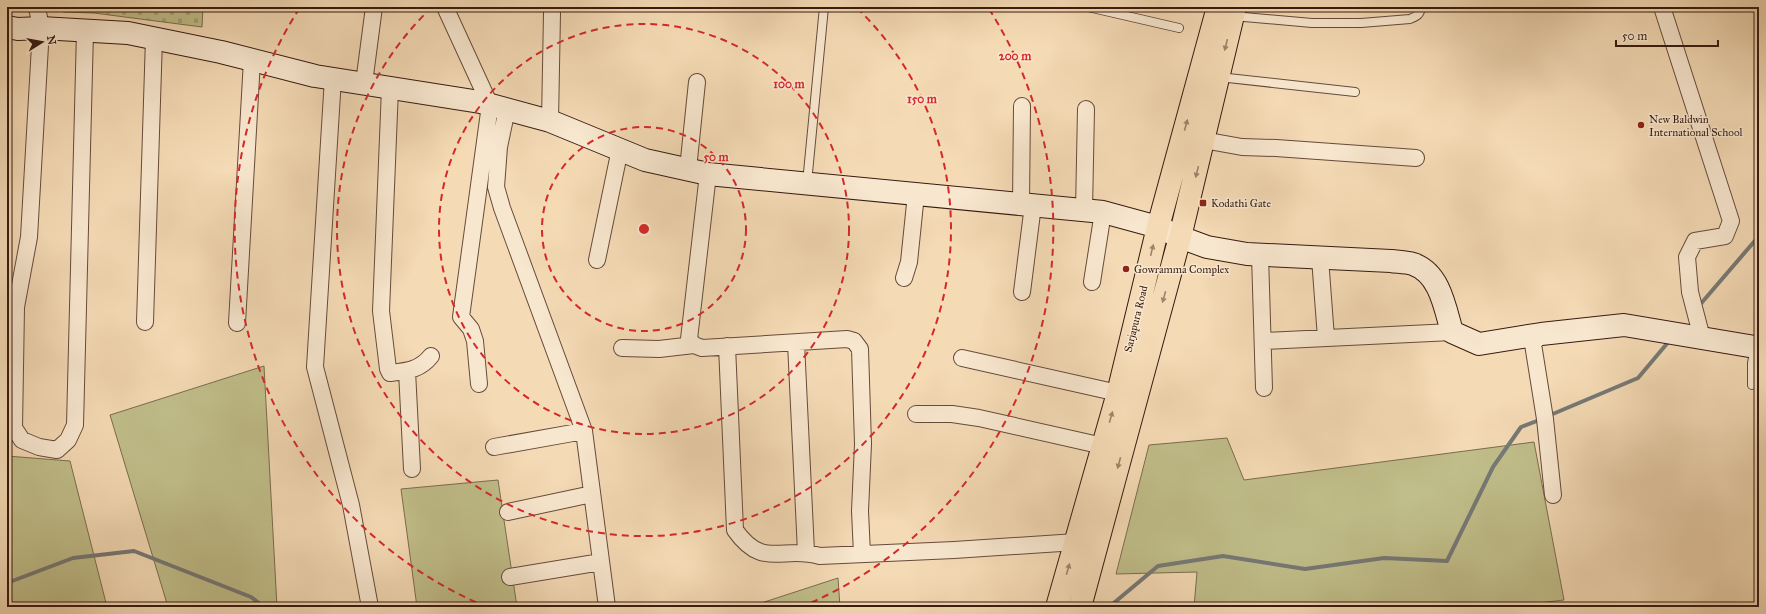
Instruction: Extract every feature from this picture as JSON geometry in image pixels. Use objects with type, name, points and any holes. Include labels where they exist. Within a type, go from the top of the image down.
[{"type":"main road","name":"Sarjapura Road","points":[[1057,607],[1118,393],[1206,34],[1226,10]]},
{"type":"main road","name":"Sarjapura Road","points":[[1080,607],[1180,238],[1201,154],[1218,77],[1226,10]]},
{"type":"street","points":[[37,7],[41,28],[29,237],[16,306],[14,428],[22,440],[39,447],[57,450],[68,440],[74,425],[85,31]]},
{"type":"street","points":[[364,83],[374,7]]},
{"type":"street","points":[[445,7],[499,107],[499,147],[496,187],[502,208],[584,430],[607,607]]},
{"type":"street","points":[[1662,7],[1731,221],[1725,236],[1695,241],[1686,257],[1690,292],[1702,338]]},
{"type":"street","points":[[550,121],[552,12]]},
{"type":"street","points":[[7,27],[18,29],[41,28],[128,33],[333,78],[499,107],[550,121],[645,160],[698,171],[1094,211],[1158,227],[1180,238],[1207,247],[1247,254],[1412,264],[1427,272],[1438,288],[1452,332]]},
{"type":"street","points":[[145,322],[154,38]]},
{"type":"street","points":[[237,323],[252,60]]},
{"type":"street","points":[[333,78],[315,367],[351,505],[370,607]]},
{"type":"street","points":[[694,345],[689,339],[698,171],[697,82]]},
{"type":"street","points":[[390,88],[381,311],[388,369],[390,373],[418,369],[426,363],[431,356]]},
{"type":"street","points":[[1022,106],[1027,205],[1022,292]]},
{"type":"street","points":[[479,384],[475,341],[471,329],[460,318],[499,107]]},
{"type":"street","points":[[1086,109],[1094,211],[1092,282]]},
{"type":"street","points":[[1203,140],[1242,147],[1416,158]]},
{"type":"street","points":[[597,260],[620,149]]},
{"type":"street","points":[[904,278],[909,262],[916,194]]},
{"type":"street","points":[[1260,255],[1264,388]]},
{"type":"street","points":[[1320,258],[1326,338]]},
{"type":"street","points":[[1263,341],[1452,332],[1479,344],[1540,334],[1624,325],[1757,347]]},
{"type":"street","points":[[1540,334],[1533,344],[1544,415],[1552,495]]},
{"type":"street","points":[[622,348],[659,349],[694,345],[702,348],[847,339],[854,341],[860,349],[863,444],[860,511],[862,554]]},
{"type":"street","points":[[796,343],[806,552]]},
{"type":"street","points":[[727,346],[735,530],[743,541],[756,552],[771,555],[806,552],[820,556],[1076,542]]},
{"type":"street","points":[[962,358],[1118,393]]},
{"type":"street","points":[[408,371],[412,469]]},
{"type":"street","points":[[916,414],[952,414],[979,418],[1103,446]]},
{"type":"street","points":[[494,447],[584,430]]},
{"type":"street","points":[[508,512],[592,494]]},
{"type":"street","points":[[510,577],[601,562]]},
{"type":"lane","points":[[807,183],[824,7]]},
{"type":"lane","points":[[1088,7],[1180,28]]},
{"type":"lane","points":[[1226,10],[1312,23],[1361,23],[1410,19],[1420,13],[1421,7]]},
{"type":"lane","points":[[1218,77],[1355,92]]},
{"type":"lane","points":[[1752,385],[1752,363],[1757,347]]},
{"type":"green space","points":[[62,7],[203,7],[202,27],[94,13],[63,12]]},
{"type":"green space","points":[[264,366],[277,607],[168,607],[110,415]]},
{"type":"green space","points":[[1227,438],[1244,480],[1534,442],[1564,600],[1503,607],[1194,607],[1197,572],[1116,574],[1149,445]]},
{"type":"green space","points":[[7,456],[70,461],[107,607],[7,607]]},
{"type":"green space","points":[[498,480],[517,607],[417,607],[401,489]]},
{"type":"green space","points":[[838,578],[840,607],[749,607]]},
{"type":"waterway","points":[[1698,307],[1759,236]]},
{"type":"waterway","points":[[1548,416],[1638,378],[1670,340]]},
{"type":"waterway","points":[[1109,607],[1158,566],[1223,556],[1305,569],[1384,558],[1447,561],[1493,467],[1521,427],[1542,419]]},
{"type":"waterway","points":[[7,583],[73,558],[134,551],[251,597],[264,607]]},
{"type":"place","name":"New Baldwin International School","points":[[1641,125]]},
{"type":"place","name":"Kodathi Gate","points":[[1203,203]]},
{"type":"place","name":"Gowramma Complex","points":[[1126,269]]}]
